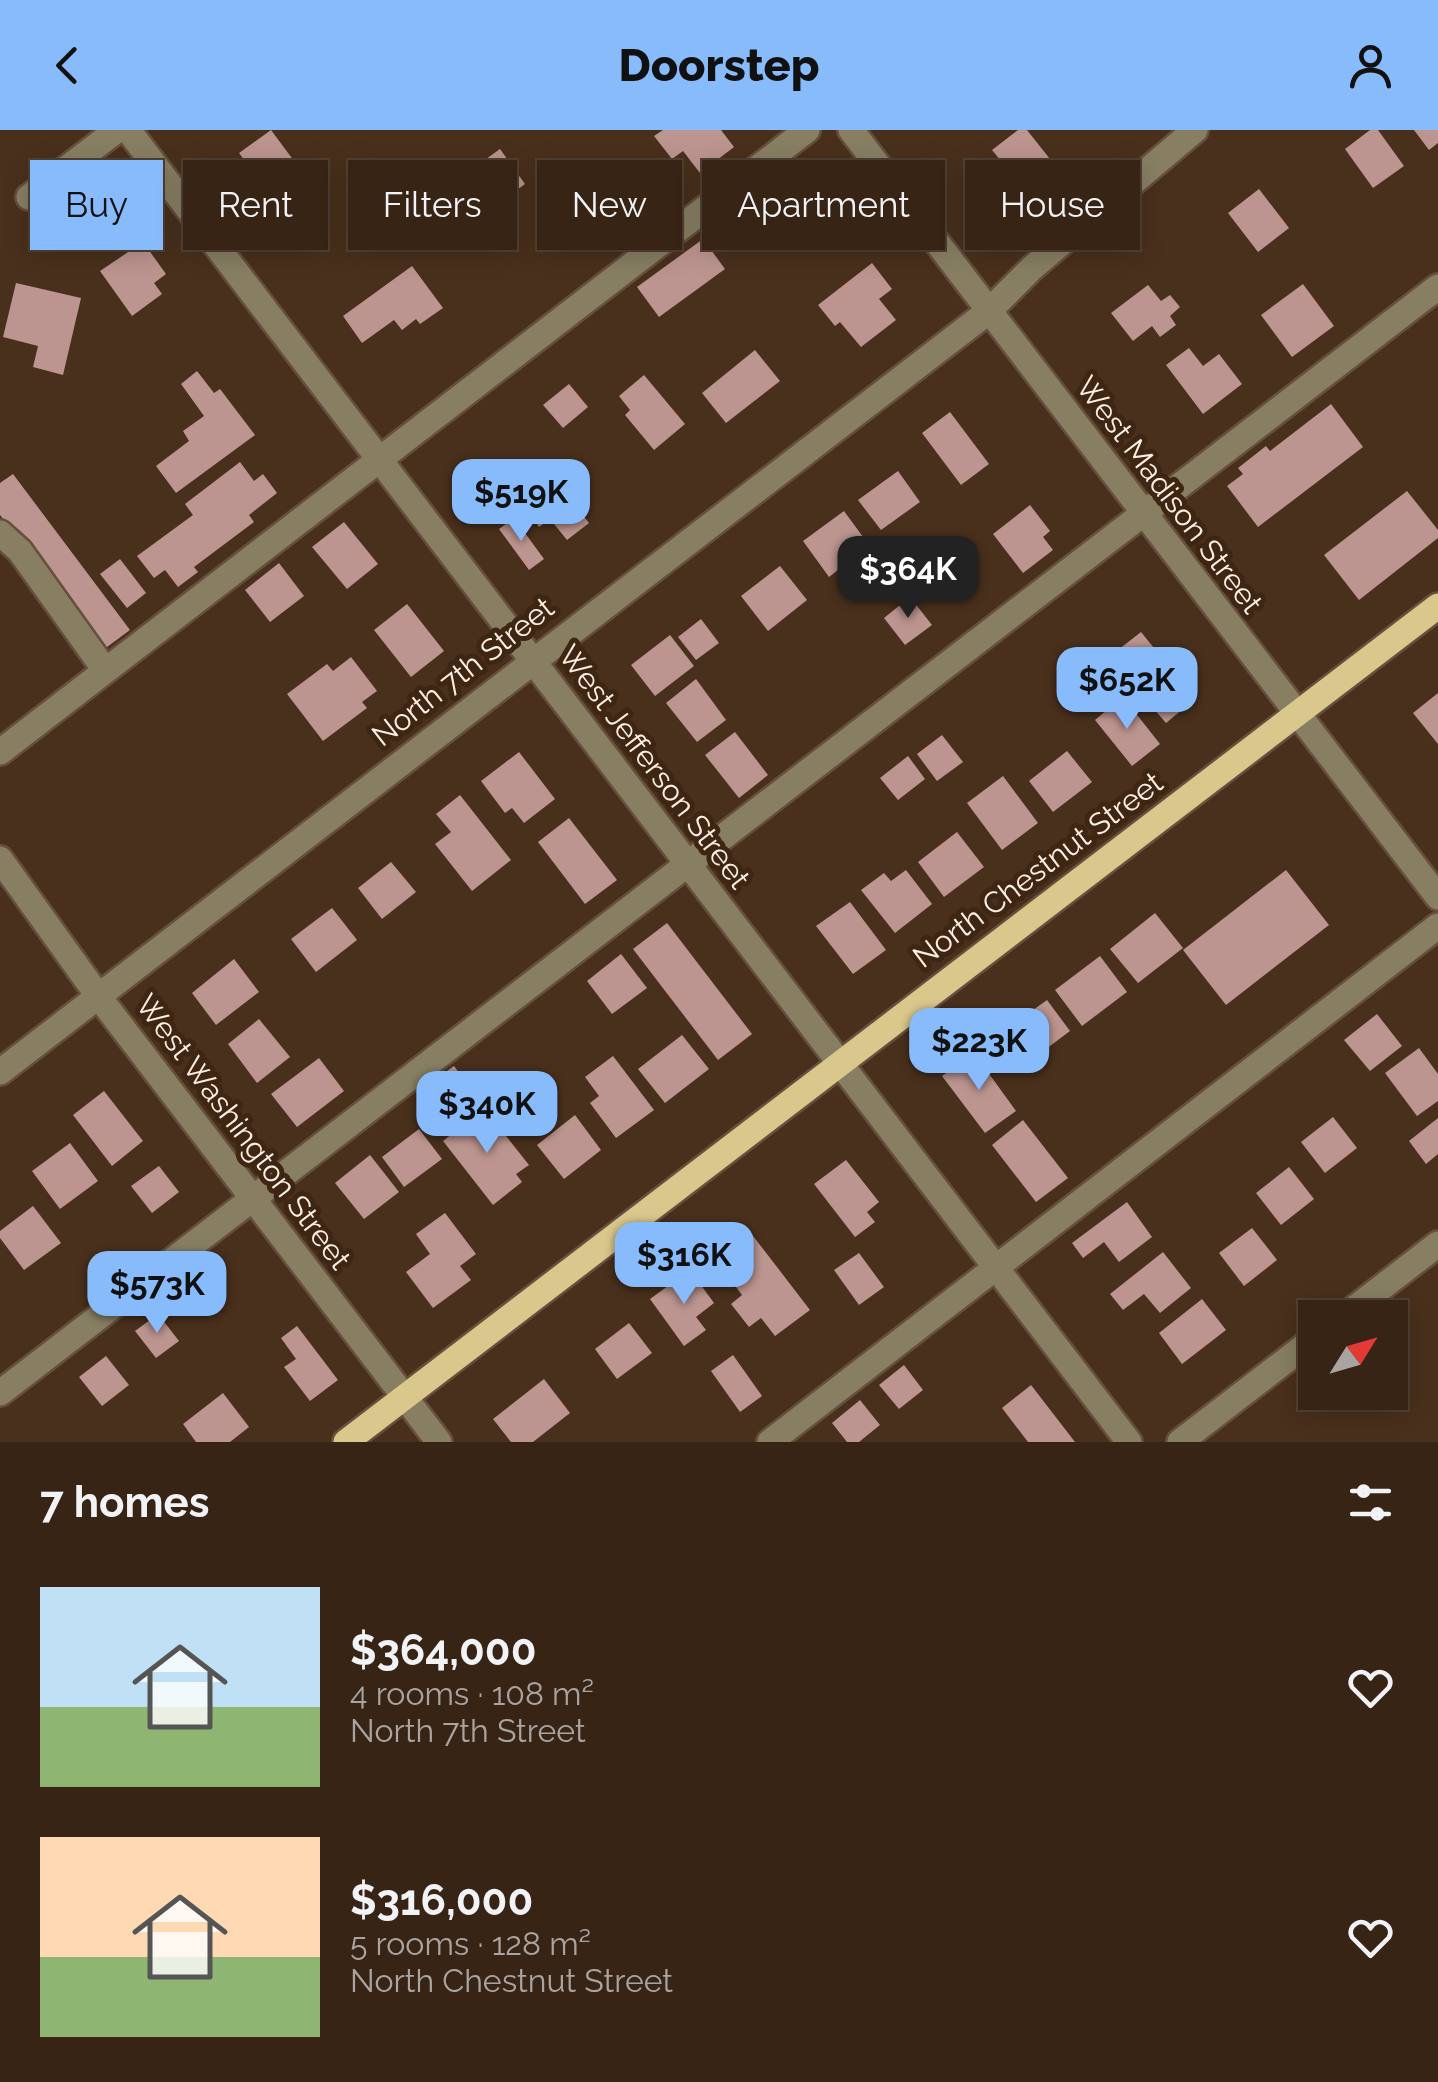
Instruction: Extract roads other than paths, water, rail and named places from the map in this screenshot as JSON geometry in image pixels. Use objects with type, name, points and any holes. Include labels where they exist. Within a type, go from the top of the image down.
[{"type":"main road","name":"North Chestnut Street","points":[[346,1442],[1438,606]]},
{"type":"street","points":[[29,197],[118,130]]},
{"type":"street","name":"West Jefferson Street","points":[[128,130],[1128,1442]]},
{"type":"street","points":[[0,752],[807,130]]},
{"type":"street","name":"West Madison Street","points":[[851,130],[1438,898]]},
{"type":"street","name":"North 7th Street","points":[[0,1072],[989,311],[1032,268],[1195,130]]},
{"type":"street","points":[[0,1393],[1438,287]]},
{"type":"street","points":[[0,532],[20,551],[106,670]]},
{"type":"street","name":"West Washington Street","points":[[0,858],[99,997],[439,1442]]},
{"type":"street","points":[[770,1442],[1438,926]]},
{"type":"street","points":[[1365,1300],[1438,1244]]},
{"type":"street","points":[[1180,1442],[1298,1351]]}]
